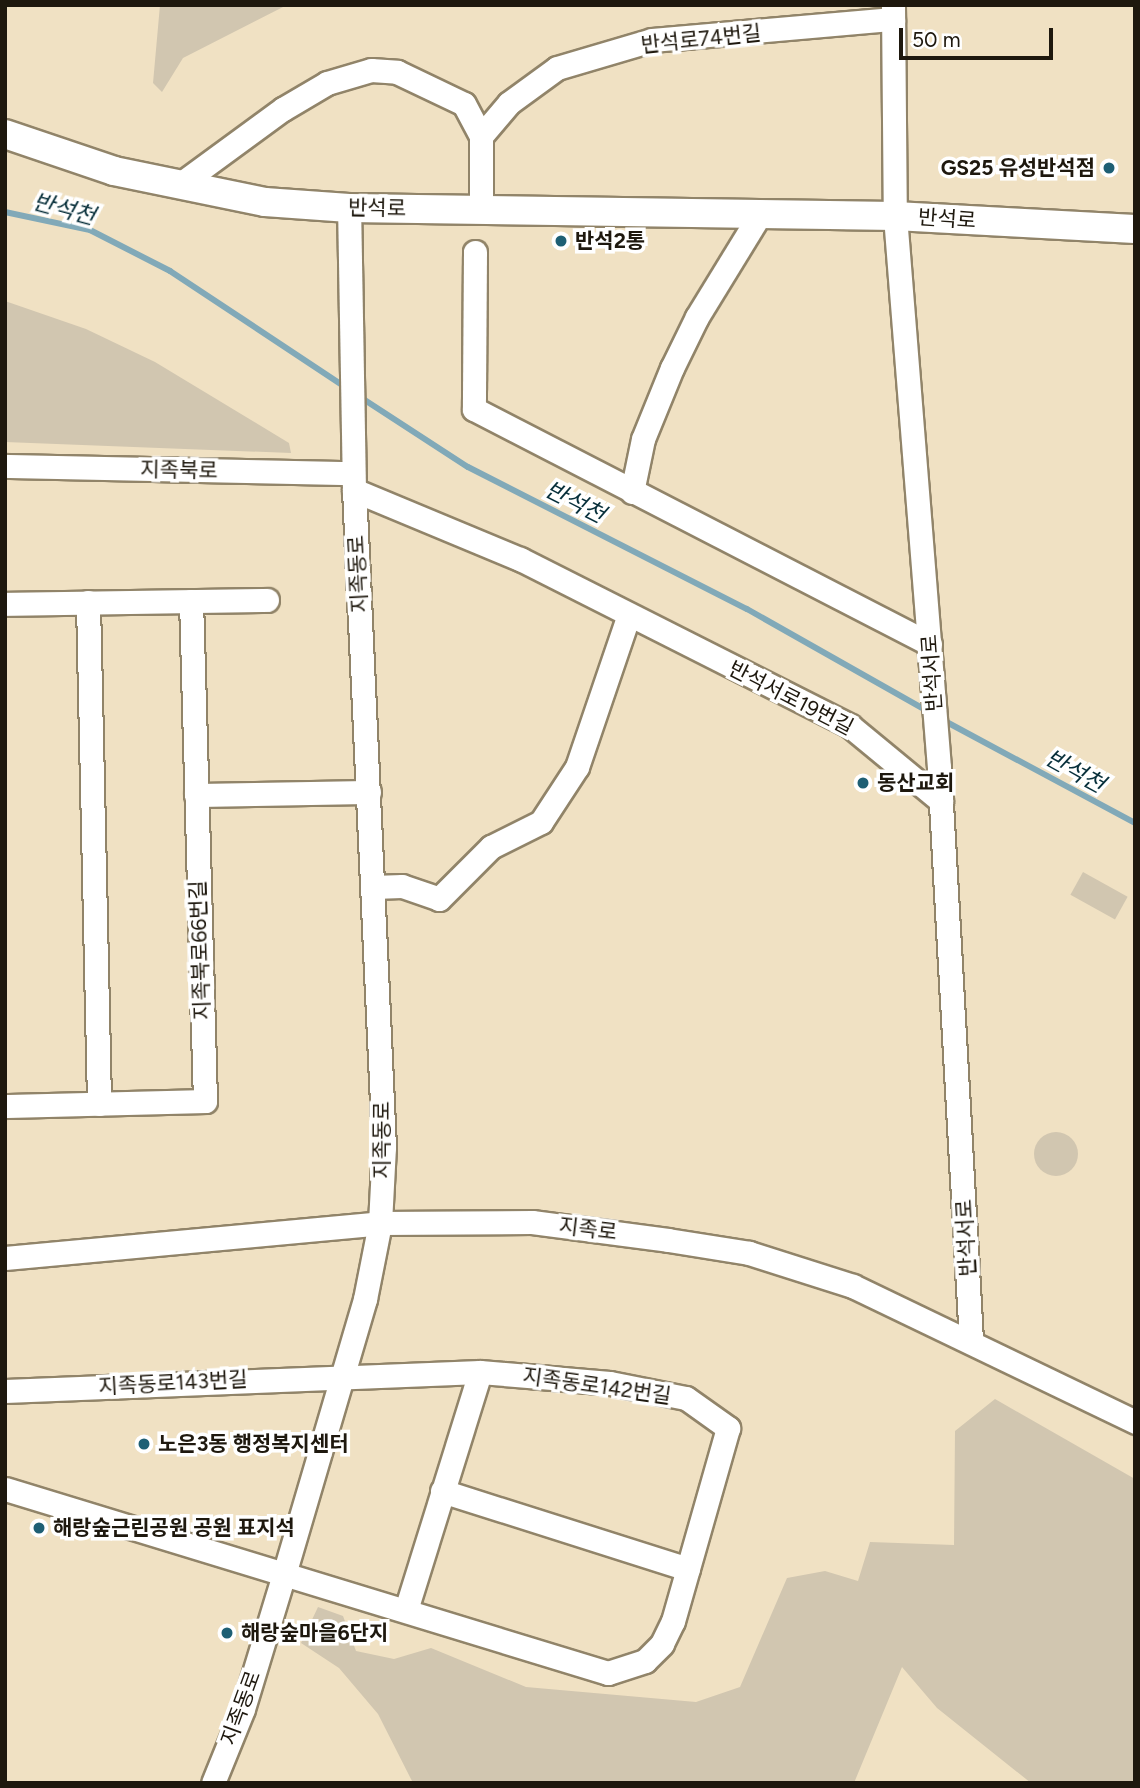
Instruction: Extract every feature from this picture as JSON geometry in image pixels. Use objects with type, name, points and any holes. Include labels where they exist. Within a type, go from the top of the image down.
[{"type":"street","name":"반석로74번길","points":[[481,136],[509,103],[557,68],[640,44],[893,12]]},
{"type":"street","name":"반석서로","points":[[893,12],[895,216],[939,768],[971,1340]]},
{"type":"street","points":[[179,185],[283,109],[327,83],[371,70],[397,72],[464,104],[481,136],[481,210]]},
{"type":"street","name":"반석로","points":[[5,134],[114,171],[265,202],[349,208],[895,216],[1135,229]]},
{"type":"street","name":"지족동로","points":[[213,1783],[243,1709],[285,1571],[340,1376],[365,1299],[380,1223],[384,1147],[353,482],[349,208]]},
{"type":"street","points":[[632,492],[643,439],[672,368],[759,216]]},
{"type":"street","points":[[475,252],[474,409],[930,651]]},
{"type":"street","name":"지족북로","points":[[5,466],[353,482]]},
{"type":"street","name":"반석서로19번길","points":[[353,482],[520,559],[628,617],[850,726],[941,801]]},
{"type":"street","points":[[5,604],[267,600]]},
{"type":"street","name":"지족북로66번길","points":[[5,1106],[205,1101],[191,601]]},
{"type":"street","points":[[88,602],[99,1104]]},
{"type":"street","points":[[373,887],[402,886],[439,899],[491,848],[541,822],[565,789],[589,740],[628,617]]},
{"type":"street","points":[[196,795],[369,792]]},
{"type":"street","name":"지족로","points":[[5,1258],[380,1223],[532,1222],[749,1253],[853,1286],[971,1340],[1135,1422]]},
{"type":"street","points":[[406,1610],[480,1372]]},
{"type":"street","name":"지족동로142번길","points":[[285,1571],[608,1673],[645,1661],[662,1644],[688,1569],[728,1428],[686,1398],[610,1383],[480,1372],[340,1376]]},
{"type":"street","name":"지족동로143번길","points":[[5,1391],[340,1376]]},
{"type":"street","points":[[5,1489],[285,1571]]},
{"type":"street","points":[[443,1491],[688,1569]]},
{"type":"shaded area","points":[[160,5],[287,5],[183,58],[162,92],[153,83]]},
{"type":"shaded area","points":[[5,301],[86,329],[155,362],[289,443],[291,453],[5,442]]},
{"type":"shaded area","points":[[1083,872],[1128,897],[1115,919],[1070,895]]},
{"type":"shaded area","points":[[1056,1132],[1065,1133],[1072,1138],[1077,1145],[1077,1163],[1072,1170],[1065,1175],[1056,1176],[1047,1175],[1040,1170],[1035,1163],[1034,1154],[1035,1145],[1040,1138],[1047,1133]]},
{"type":"shaded area","points":[[995,1399],[1135,1479],[1135,1783],[1031,1783],[937,1708],[902,1667],[854,1783],[413,1783],[378,1714],[339,1668],[301,1643],[318,1607],[343,1616],[356,1651],[394,1659],[431,1648],[526,1687],[696,1702],[740,1687],[787,1578],[825,1571],[858,1581],[870,1542],[954,1545],[955,1431]]},
{"type":"waterway","name":"반석천","points":[[5,212],[90,230],[170,271],[345,387]]},
{"type":"waterway","name":"반석천","points":[[357,395],[468,467],[747,609],[929,712]]},
{"type":"waterway","name":"반석천","points":[[941,719],[1135,823]]},
{"type":"place","name":"GS25 유성반석점","points":[[1109,168]]},
{"type":"place","name":"반석2통","points":[[561,241]]},
{"type":"place","name":"동산교회","points":[[863,783]]},
{"type":"place","name":"노은3동 행정복지센터","points":[[144,1444]]},
{"type":"place","name":"해랑숲근린공원 공원 표지석","points":[[39,1528]]},
{"type":"place","name":"해랑숲마을6단지","points":[[227,1633]]}]
